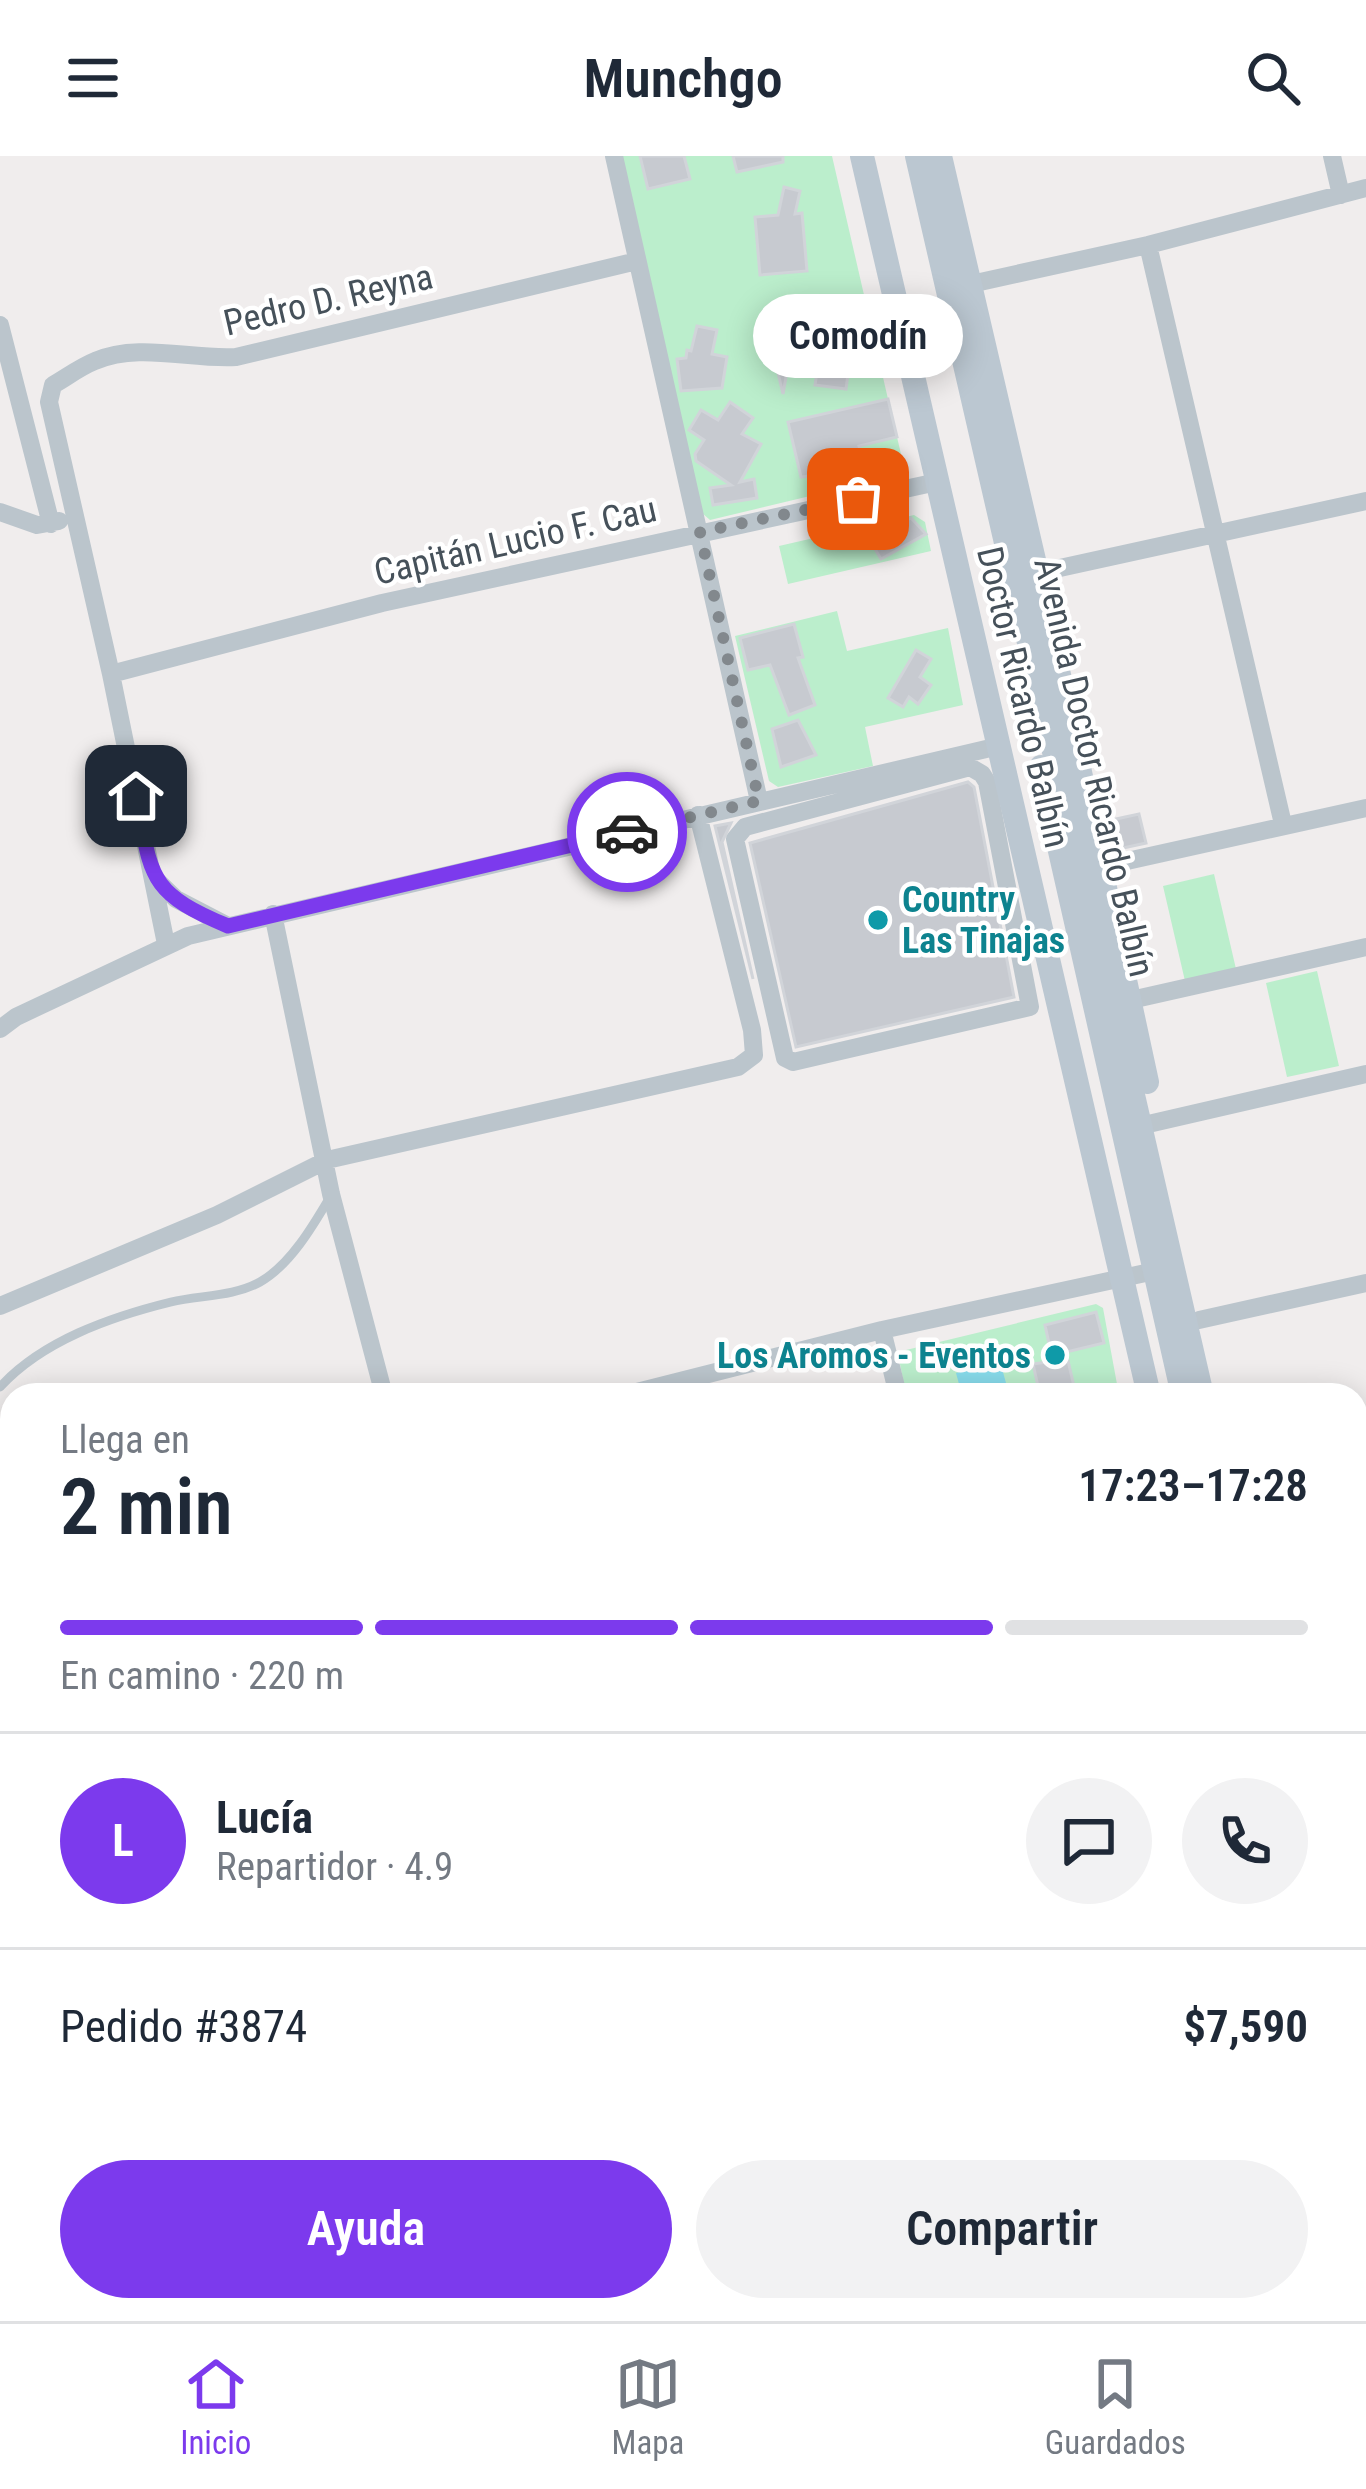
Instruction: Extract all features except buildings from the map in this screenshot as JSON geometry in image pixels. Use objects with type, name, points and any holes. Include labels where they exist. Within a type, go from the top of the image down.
[{"type":"street","points":[[614,156],[759,801]]},
{"type":"street","name":"Doctor Ricardo Balbín","points":[[862,156],[999,746],[1020,886],[1146,1383]]},
{"type":"street","name":"Avenida Doctor Ricardo Balbín","points":[[902,156],[1140,1125]]},
{"type":"street","name":"Avenida Doctor Ricardo Balbín","points":[[917,156],[1140,1125],[1182,1383]]},
{"type":"street","name":"Doctor Ricardo Balbín","points":[[940,156],[1131,1000],[1140,1125],[1214,1383]]},
{"type":"street","points":[[1332,156],[1341,195]]},
{"type":"street","points":[[971,284],[1366,188]]},
{"type":"street","points":[[1148,244],[1283,824]]},
{"type":"street","name":"Pedro D. Reyna","points":[[75,515],[49,402],[53,385],[96,360],[127,354],[236,357],[637,261]]},
{"type":"street","points":[[0,325],[50,524]]},
{"type":"street","name":"Capitán Lucio F. Cau","points":[[112,674],[382,603],[937,482]]},
{"type":"street","points":[[1037,573],[1366,501]]},
{"type":"street","points":[[0,512],[37,525],[75,515],[166,944]]},
{"type":"street","points":[[0,1029],[166,944],[228,926],[999,746]]},
{"type":"street","points":[[970,767],[987,782],[1020,886],[1031,1000],[1027,1011],[794,1062],[785,1058],[735,839],[745,826],[970,767]]},
{"type":"street","points":[[1100,867],[1366,808]]},
{"type":"street","points":[[0,1306],[217,1215],[327,1160],[738,1067],[754,1054],[752,1030],[698,815]]},
{"type":"street","points":[[153,877],[176,899],[228,926]]},
{"type":"street","points":[[273,914],[331,1194],[381,1383]]},
{"type":"street","points":[[1131,1000],[1366,947]]},
{"type":"street","points":[[1140,1125],[1366,1074]]},
{"type":"street","points":[[673,1383],[882,1330],[1164,1269]]},
{"type":"street","name":"Avenida Doctor Ricardo Balbín","points":[[1164,1269],[1198,1383]]},
{"type":"street","points":[[1199,1320],[1366,1283]]},
{"type":"street","points":[[882,1330],[895,1383]]},
{"type":"lane","points":[[5,1383],[41,1350],[85,1332],[171,1302],[242,1290],[260,1282],[303,1238],[331,1194]]},
{"type":"green space","points":[[620,156],[832,156],[888,399],[788,422],[797,460],[897,437],[904,467],[898,475],[710,520],[702,513]]},
{"type":"green space","points":[[914,515],[925,522],[931,551],[788,584],[779,546]]},
{"type":"green space","points":[[837,611],[847,651],[948,628],[963,705],[865,727],[873,766],[778,787],[769,781],[735,636]]},
{"type":"green space","points":[[1214,874],[1236,969],[1185,981],[1163,886]]},
{"type":"green space","points":[[1317,971],[1339,1066],[1287,1077],[1266,983]]},
{"type":"green space","points":[[1096,1304],[1103,1308],[1117,1383],[904,1383],[899,1359],[906,1350]]},
{"type":"water","points":[[1000,1361],[1006,1383],[959,1383],[956,1373]]},
{"type":"way so far","points":[[627,832],[759,801],[700,532],[858,499]]},
{"type":"place","name":"Comodín","points":[[858,499]]},
{"type":"place","name":"Country Las Tinajas","points":[[878,920]]},
{"type":"place","name":"Los Aromos - Eventos","points":[[1055,1355]]},
{"type":"route","points":[[136,796],[153,877],[198,914],[228,926],[627,832]]}]
